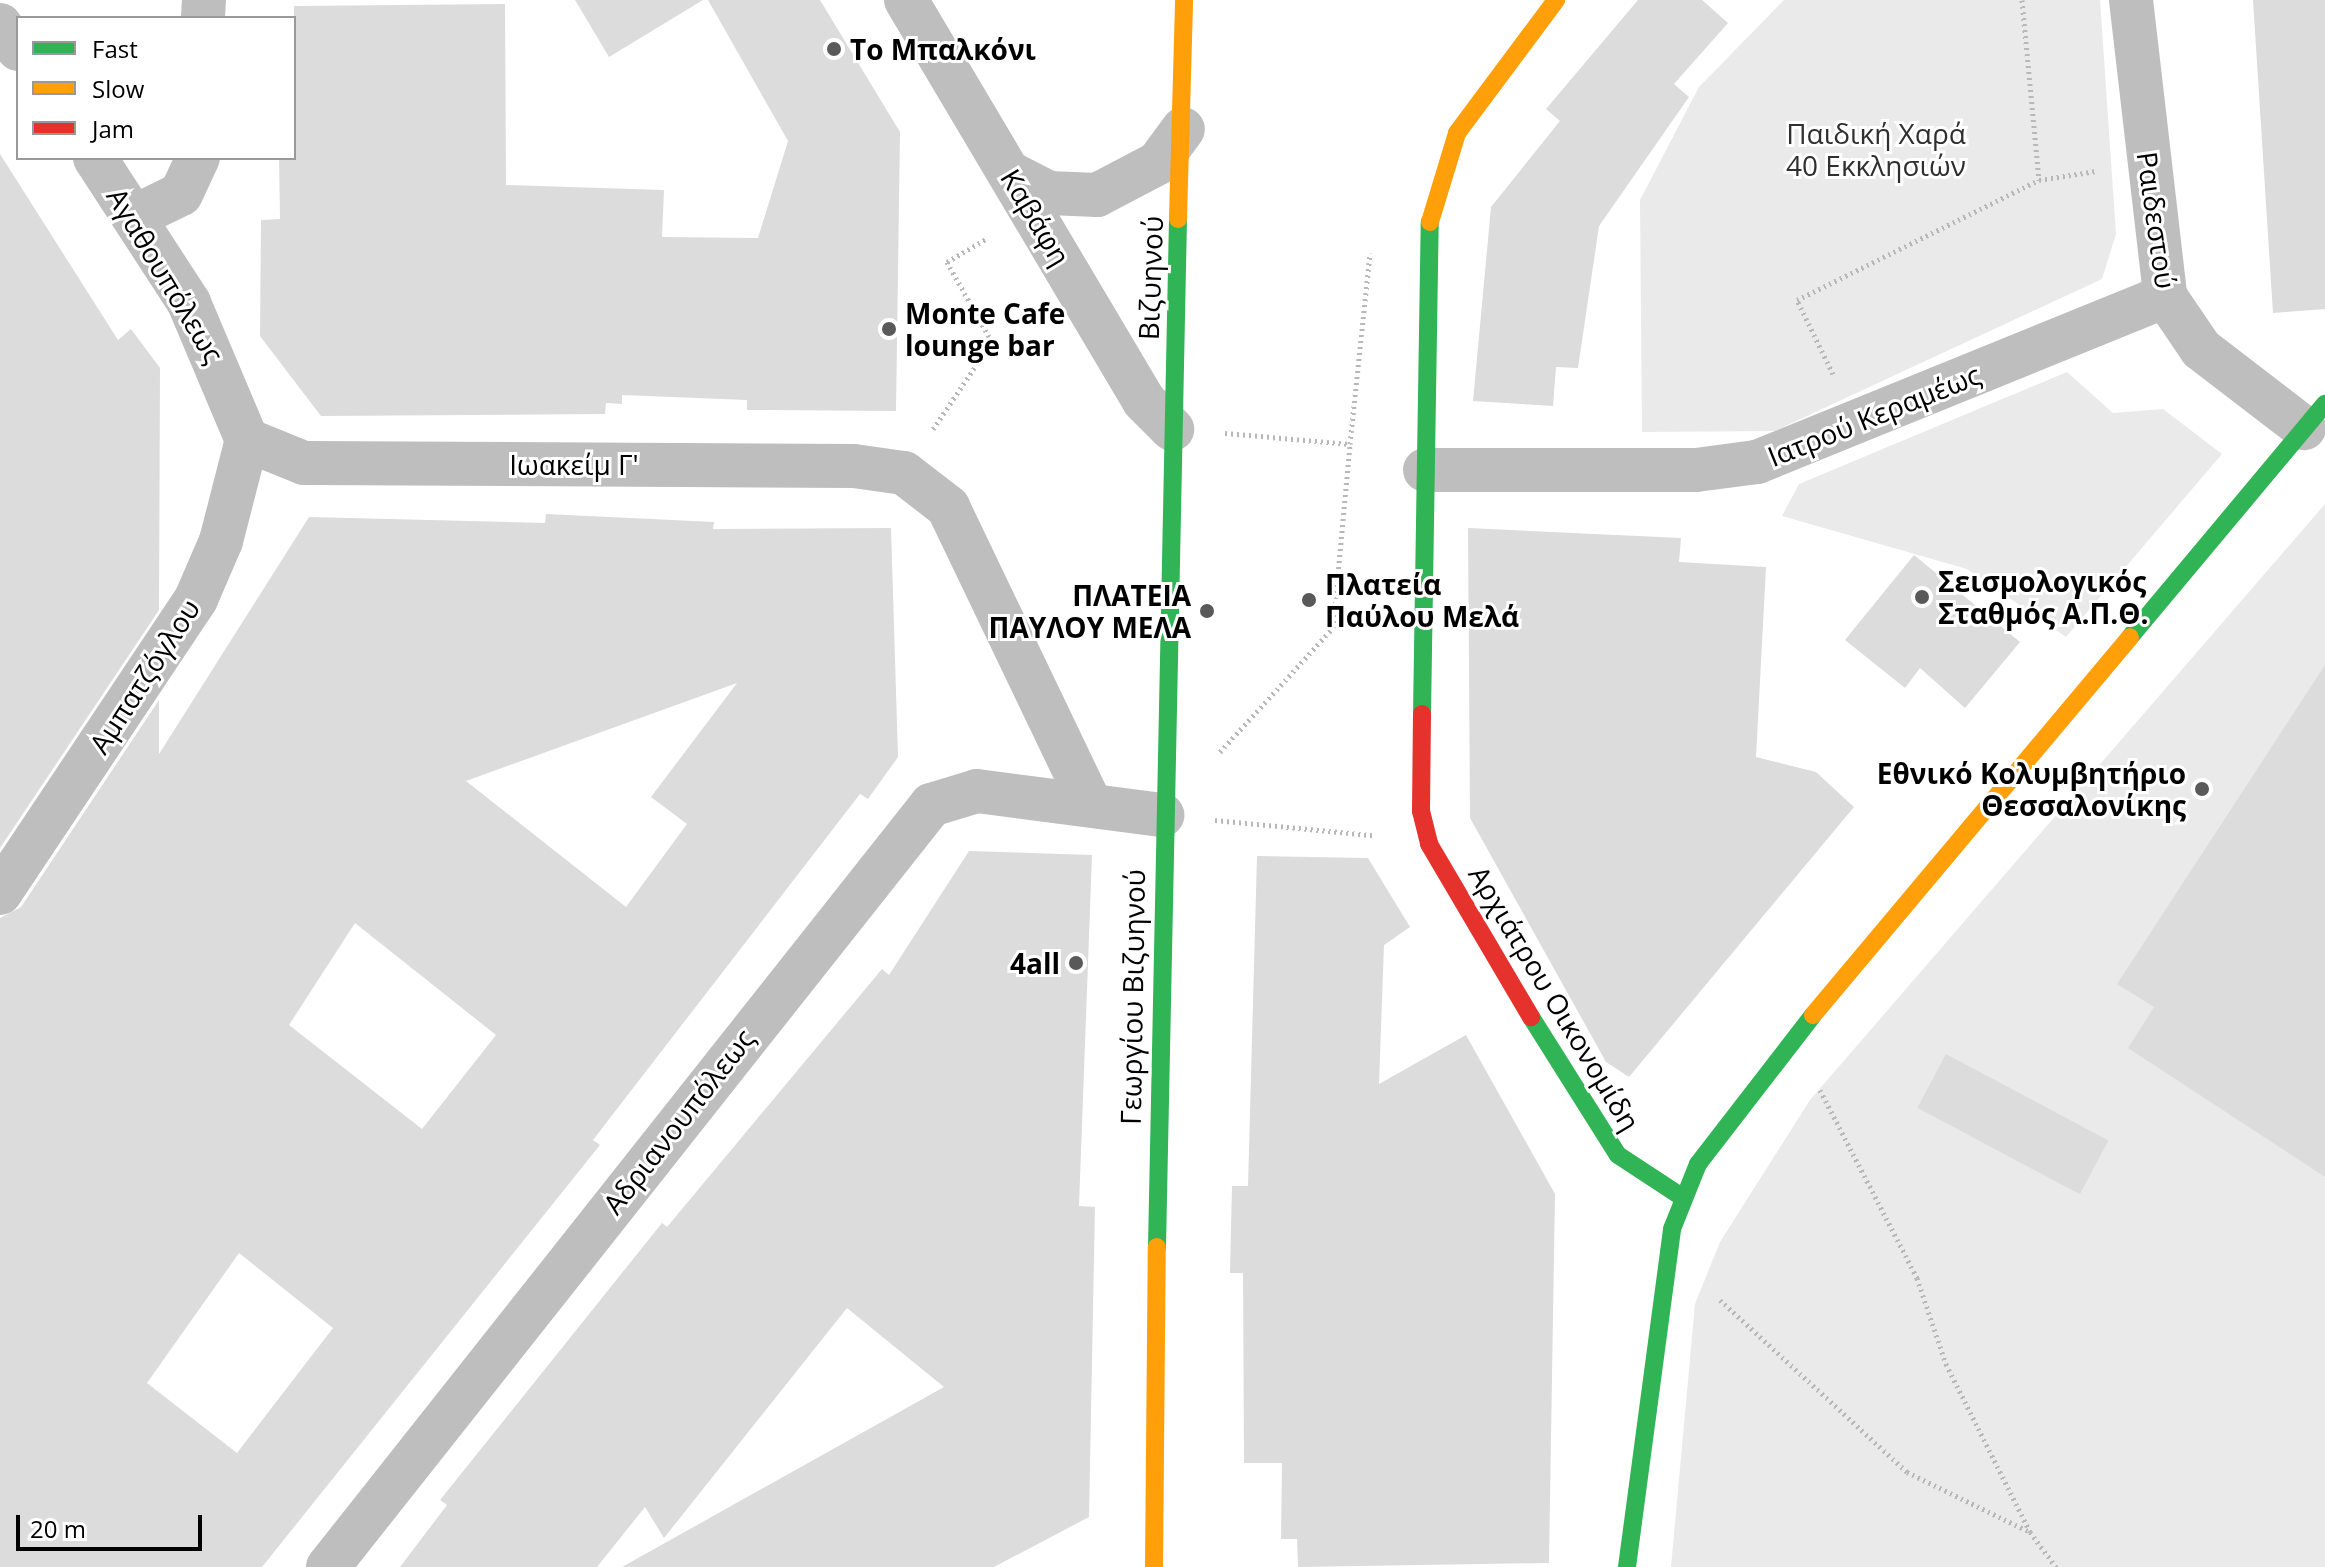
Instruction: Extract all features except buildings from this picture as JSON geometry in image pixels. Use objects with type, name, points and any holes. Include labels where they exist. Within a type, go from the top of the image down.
[{"type":"street","name":"Καβάφη","points":[[906,0],[1144,401],[1172,429]]},
{"type":"street","points":[[1010,173],[1049,193],[1097,195],[1158,163],[1183,129],[1184,0]]},
{"type":"street","points":[[1425,470],[1425,246],[1439,172],[1475,104],[1556,0]]},
{"type":"street","name":"Ραιδεστού","points":[[2131,0],[2147,163],[2165,296],[2201,349],[2314,416]]},
{"type":"street","points":[[0,25],[16,46]]},
{"type":"street","name":"Βιζυηνού","points":[[1172,429],[1183,129]]},
{"type":"street","name":"Αγαθουπόλεως","points":[[96,160],[206,336],[247,440]]},
{"type":"street","points":[[134,217],[181,194],[197,160]]},
{"type":"street","name":"Ιατρού Κεραμέως","points":[[1425,470],[1729,468],[1858,425],[2165,296]]},
{"type":"street","points":[[1627,1567],[1661,1292],[1682,1197],[1756,1083],[2314,416]]},
{"type":"street","name":"Γεωργίου Βιζυηνού","points":[[1154,1567],[1162,815],[1172,429]]},
{"type":"street","name":"Ιωακείμ Γ'","points":[[247,440],[304,463],[854,466],[904,473]]},
{"type":"street","name":"Αμπατζόγλου","points":[[0,893],[196,599],[221,541],[247,440]]},
{"type":"street","name":"Αρχιάτρου Οικονομίδη","points":[[1425,470],[1419,788],[1429,844],[1608,1143],[1682,1197]]},
{"type":"street","points":[[904,473],[948,507],[1089,801],[1162,815]]},
{"type":"street","name":"Αδριανουπόλεως","points":[[328,1567],[907,829],[931,805],[977,791],[1089,801]]},
{"type":"path","points":[[2022,0],[2039,180]]},
{"type":"path","points":[[1858,425],[1797,300],[2039,180],[2147,163]]},
{"type":"path","points":[[904,473],[992,342],[947,262],[986,239],[978,226]]},
{"type":"path","points":[[1162,815],[1333,628],[1372,236]]},
{"type":"path","points":[[1172,429],[1350,444]]},
{"type":"path","points":[[1162,815],[1390,836]]},
{"type":"path","points":[[1820,1089],[1917,1278],[1946,1364],[2030,1532],[2056,1567]]},
{"type":"path","points":[[1713,1294],[1907,1472],[2030,1532]]},
{"type":"green space","name":"Παιδική Χαρά 40 Εκκλησιών","points":[[1784,0],[2100,0],[2116,234],[2102,279],[1775,431],[1642,432],[1640,200],[1699,87]]},
{"type":"green space","points":[[2067,372],[2113,413],[2163,409],[2222,454],[2066,637],[1967,569],[1782,516],[1799,484]]},
{"type":"green space","points":[[2325,504],[2325,1567],[1671,1567],[1695,1304],[1720,1242],[1810,1100]]},
{"type":"traffic: fast","points":[[1157,1247],[1178,219]]},
{"type":"traffic: fast","points":[[1422,714],[1430,222]]},
{"type":"traffic: fast","points":[[2130,637],[2325,404]]},
{"type":"traffic: fast","points":[[1627,1567],[1672,1229],[1698,1164],[1813,1015]]},
{"type":"traffic: fast","points":[[1531,1017],[1618,1155],[1682,1197]]},
{"type":"traffic: slow","points":[[1178,219],[1184,0]]},
{"type":"traffic: slow","points":[[1430,222],[1457,133],[1556,0]]},
{"type":"traffic: slow","points":[[1813,1015],[2130,637]]},
{"type":"traffic: slow","points":[[1154,1567],[1157,1247]]},
{"type":"traffic: jam","points":[[1422,714],[1421,811],[1429,844],[1531,1017]]},
{"type":"place","name":"Το Μπαλκόνι","points":[[834,49]]},
{"type":"place","name":"Monte Cafe lounge bar","points":[[889,329]]},
{"type":"place","name":"Σεισμολογικός Σταθμός Α.Π.Θ.","points":[[1922,597]]},
{"type":"place","name":"Πλατεία Παύλου Μελά","points":[[1309,600]]},
{"type":"place","name":"ΠΛΑΤΕΙΑ ΠΑΥΛΟΥ ΜΕΛΑ","points":[[1207,611]]},
{"type":"place","name":"Εθνικό Κολυμβητήριο Θεσσαλονίκης","points":[[2202,789]]},
{"type":"place","name":"4all","points":[[1076,963]]}]
